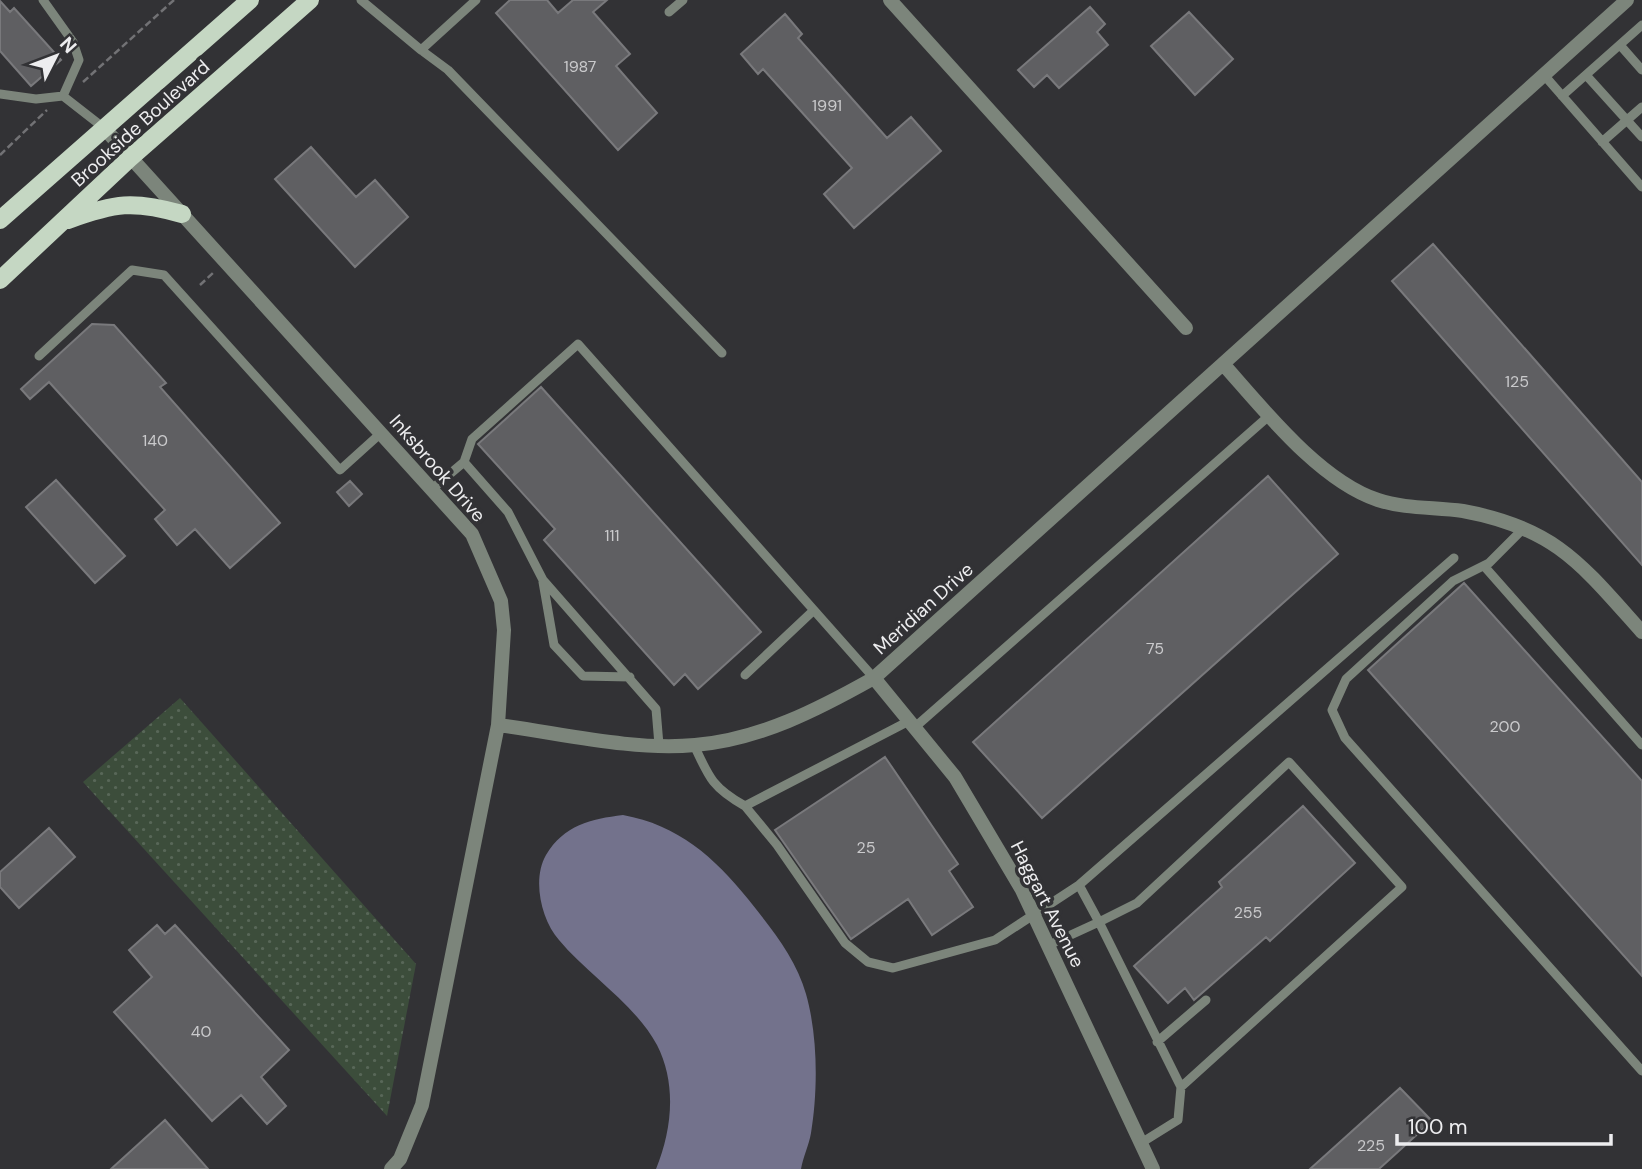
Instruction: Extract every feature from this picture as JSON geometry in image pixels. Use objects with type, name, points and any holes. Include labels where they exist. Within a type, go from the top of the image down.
[{"type":"main road","name":"Brookside Boulevard","points":[[0,220],[250,0]]},
{"type":"main road","name":"Brookside Boulevard","points":[[0,279],[131,158],[310,0]]},
{"type":"main road","points":[[58,224],[108,206],[147,203],[182,214]]},
{"type":"street","points":[[890,0],[1186,328]]},
{"type":"street","name":"Meridian Drive","points":[[498,725],[659,745],[694,745],[738,738],[782,724],[874,678],[1627,0]]},
{"type":"street","name":"Inksbrook Drive","points":[[104,128],[472,534],[501,601],[504,630],[498,725],[422,1105],[400,1159],[391,1169]]},
{"type":"street","points":[[1224,365],[1270,415],[1332,474],[1378,500],[1495,517],[1558,545],[1587,570],[1642,632]]},
{"type":"street","name":"Haggart Avenue","points":[[874,678],[955,777],[1023,890],[1153,1169]]},
{"type":"lane","points":[[43,0],[73,43],[79,60],[64,97]]},
{"type":"lane","points":[[361,0],[448,71],[722,353]]},
{"type":"lane","points":[[421,50],[476,0]]},
{"type":"lane","points":[[669,12],[683,0]]},
{"type":"lane","points":[[1562,96],[1642,25]]},
{"type":"lane","points":[[1620,44],[1642,70]]},
{"type":"lane","points":[[1544,75],[1642,187]]},
{"type":"lane","points":[[1586,75],[1642,137]]},
{"type":"lane","points":[[0,94],[36,99],[64,97],[104,128]]},
{"type":"lane","points":[[1602,142],[1642,107]]},
{"type":"lane","points":[[39,356],[132,270],[164,275],[340,470],[381,432]]},
{"type":"lane","points":[[432,489],[464,462],[472,439],[578,344],[874,678]]},
{"type":"lane","points":[[745,806],[912,724],[1270,415]]},
{"type":"lane","points":[[464,462],[508,512],[543,580],[656,709],[659,745]]},
{"type":"lane","points":[[1524,528],[1484,566],[1453,581],[1346,680],[1337,692],[1332,710],[1345,738],[1642,1071]]},
{"type":"lane","points":[[694,745],[710,782],[719,791],[745,806],[777,845],[845,943],[868,962],[893,968],[995,940],[1079,885],[1454,558]]},
{"type":"lane","points":[[1484,566],[1642,745]]},
{"type":"lane","points":[[543,580],[554,645],[583,676],[630,677]]},
{"type":"lane","points":[[745,675],[814,610]]},
{"type":"lane","points":[[1049,945],[1137,903],[1289,762],[1402,887],[1181,1087]]},
{"type":"lane","points":[[1079,885],[1181,1087],[1178,1121],[1141,1143]]},
{"type":"lane","points":[[1157,1042],[1206,1000]]},
{"type":"path","points":[[0,155],[174,0]]},
{"type":"path","points":[[200,285],[219,267]]},
{"type":"green space","points":[[180,698],[416,964],[387,1116],[83,782]]},
{"type":"water","points":[[623,815],[661,826],[708,857],[757,910],[796,968],[810,1010],[816,1064],[810,1138],[801,1169],[656,1169],[666,1139],[670,1107],[668,1075],[657,1045],[648,1030],[624,1003],[559,940],[547,922],[540,899],[542,865],[553,845],[579,825]]},
{"type":"building","points":[[510,0],[547,0],[558,13],[573,0],[607,0],[593,12],[630,54],[616,66],[657,113],[618,150],[496,13]]},
{"type":"building","points":[[0,1],[10,12],[14,8],[61,60],[31,86],[0,51]]},
{"type":"building","points":[[1090,7],[1105,24],[1097,32],[1108,45],[1059,88],[1047,75],[1034,87],[1018,70]]},
{"type":"building","points":[[1189,12],[1233,59],[1195,95],[1151,46]]},
{"type":"building","points":[[785,14],[802,34],[798,38],[887,138],[911,117],[941,151],[854,228],[824,194],[852,168],[763,69],[758,74],[741,54]]},
{"type":"building","points":[[311,147],[356,197],[375,180],[408,217],[355,267],[275,179]]},
{"type":"building","points":[[1433,244],[1642,482],[1642,565],[1392,281]]},
{"type":"building","points":[[92,324],[114,325],[166,383],[160,387],[280,523],[230,568],[195,529],[177,545],[155,519],[165,510],[49,382],[30,399],[21,389]]},
{"type":"building","points":[[541,387],[761,632],[698,689],[685,674],[674,685],[544,540],[555,529],[478,444]]},
{"type":"building","points":[[1268,476],[1338,554],[1042,818],[973,742]]},
{"type":"building","points":[[56,480],[125,556],[95,583],[26,507]]},
{"type":"building","points":[[350,481],[362,494],[349,506],[337,492]]},
{"type":"building","points":[[1464,583],[1642,781],[1642,976],[1368,670]]},
{"type":"building","points":[[885,757],[958,864],[949,871],[973,907],[932,935],[908,899],[851,939],[775,830]]},
{"type":"building","points":[[1303,806],[1355,863],[1270,941],[1266,937],[1194,1000],[1185,988],[1168,1003],[1134,966],[1222,887],[1219,882]]},
{"type":"building","points":[[49,828],[75,857],[19,908],[0,887],[0,872]]},
{"type":"building","points":[[157,925],[165,934],[175,925],[289,1050],[261,1077],[286,1106],[267,1124],[241,1095],[212,1121],[114,1012],[152,977],[129,950]]},
{"type":"building","points":[[1400,1088],[1432,1121],[1379,1169],[1310,1169]]},
{"type":"building","points":[[165,1120],[208,1169],[111,1169]]}]
